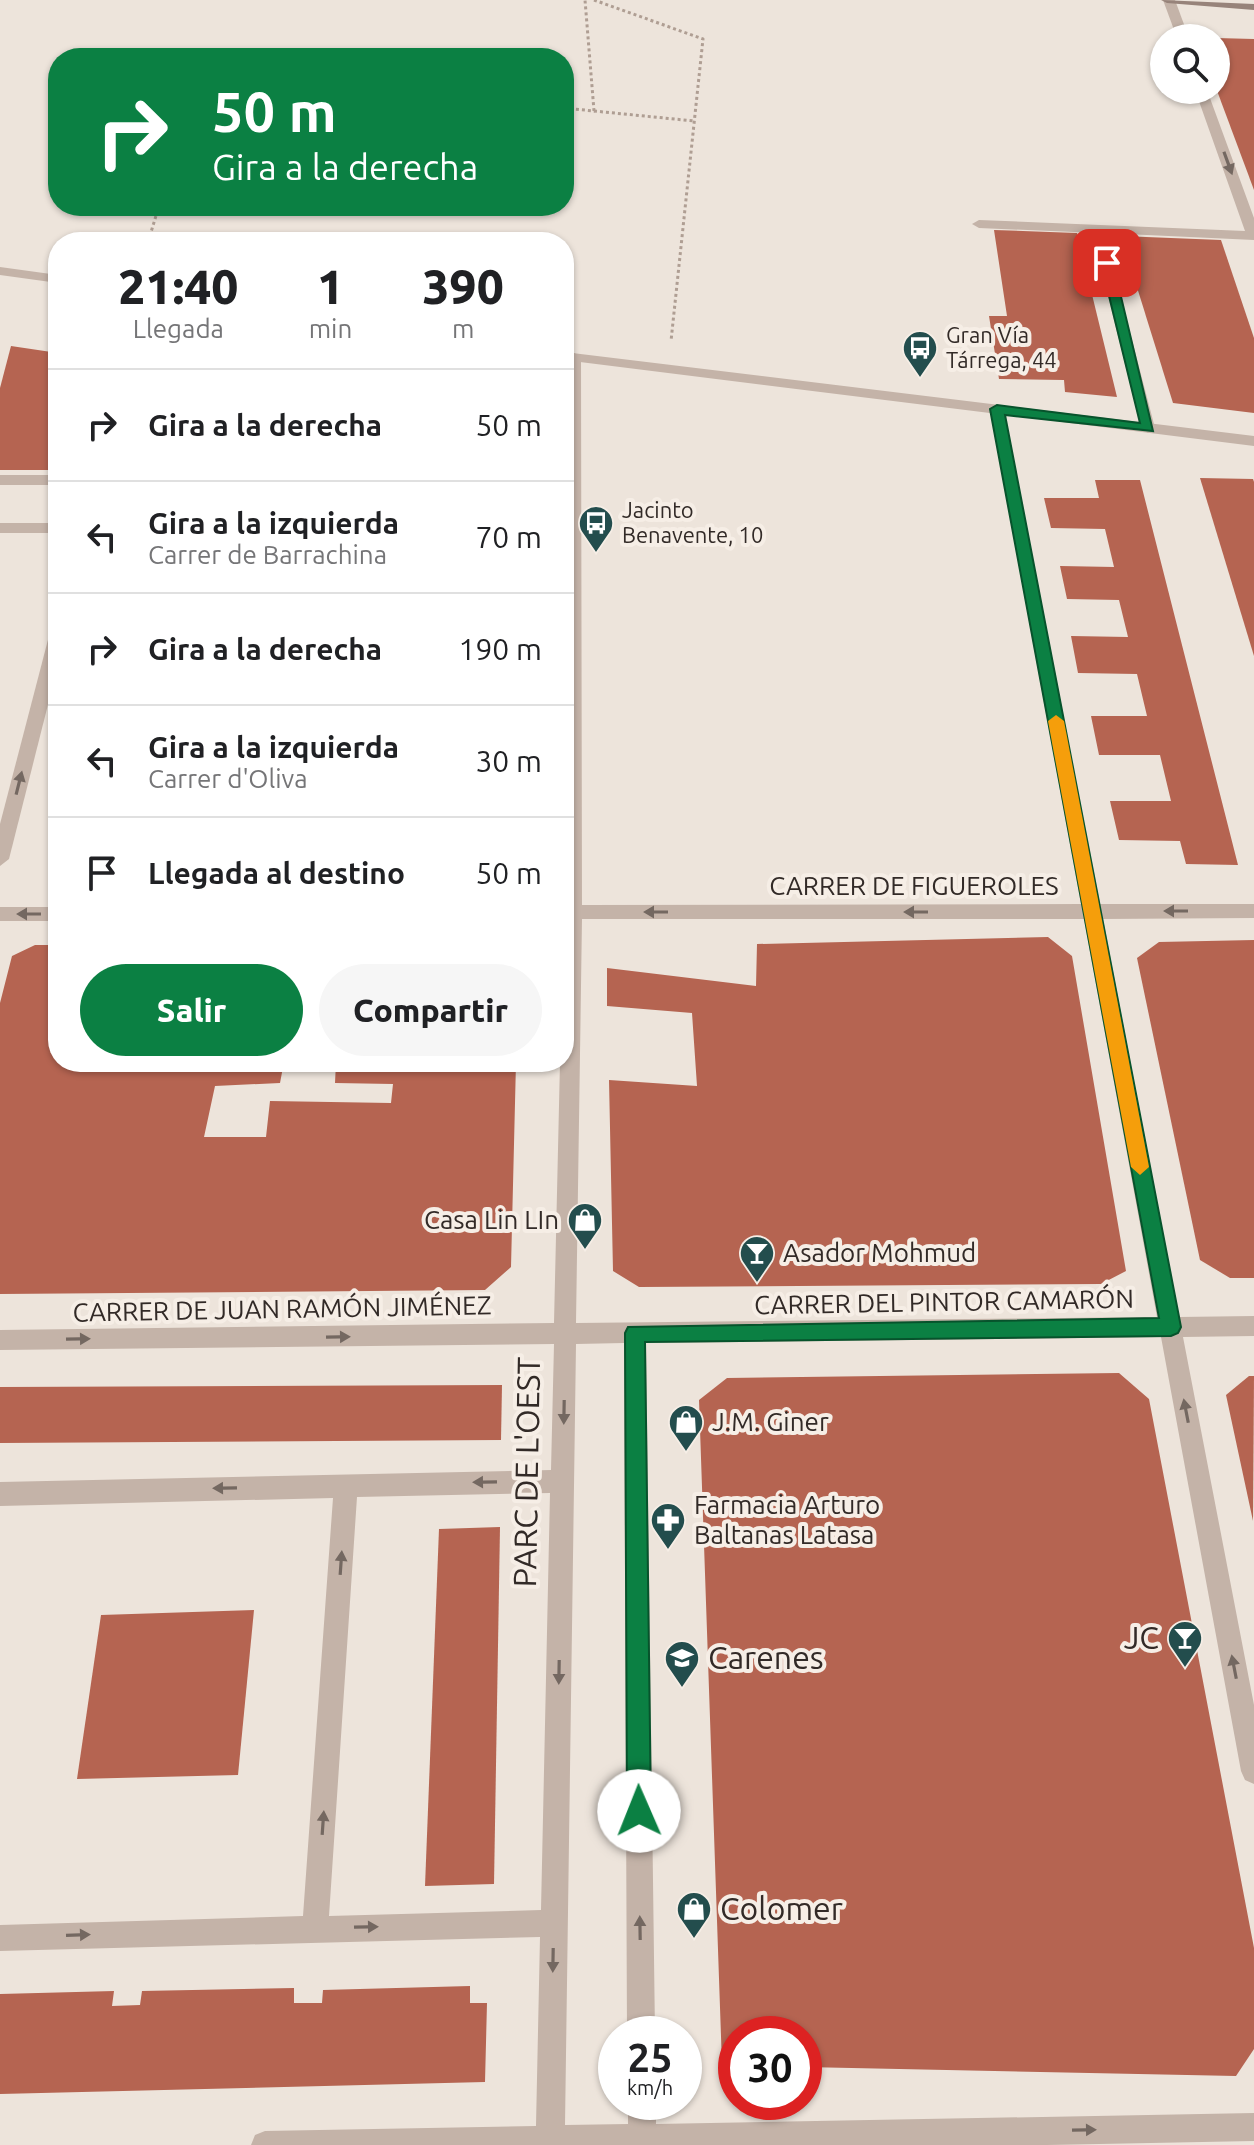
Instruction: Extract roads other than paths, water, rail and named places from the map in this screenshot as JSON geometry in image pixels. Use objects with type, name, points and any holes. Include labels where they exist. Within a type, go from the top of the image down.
[{"type":"main road","points":[[1168,0],[1254,7]]},
{"type":"street","points":[[1168,0],[1177,24]]},
{"type":"street","points":[[979,224],[1253,233],[1206,104]]},
{"type":"street","points":[[1100,236],[1148,428]]},
{"type":"street","points":[[0,271],[48,278]]},
{"type":"street","points":[[574,358],[1254,441]]},
{"type":"street","points":[[997,409],[1254,1771]]},
{"type":"street","points":[[0,480],[48,480]]},
{"type":"street","points":[[0,528],[48,528]]},
{"type":"street","points":[[0,859],[48,671]]},
{"type":"street","name":"CARRER DE FIGUEROLES","points":[[574,912],[1254,911]]},
{"type":"street","points":[[0,914],[48,914]]},
{"type":"street","points":[[565,1334],[567,1072]]},
{"type":"street","name":"CARRER DEL PINTOR CAMARÓN","points":[[635,1333],[1254,1326]]},
{"type":"street","points":[[635,1333],[641,2016]]},
{"type":"street","name":"PARC DE L'OEST","points":[[550,2144],[565,1334],[635,1333]]},
{"type":"street","name":"CARRER DE JUAN RAMÓN JIMÉNEZ","points":[[0,1340],[565,1334]]},
{"type":"street","points":[[0,1494],[563,1481]]},
{"type":"street","points":[[315,1929],[346,1485]]},
{"type":"street","points":[[0,1938],[554,1923]]},
{"type":"street","points":[[642,2120],[642,2142]]},
{"type":"street","points":[[265,2145],[550,2144],[1254,2127]]},
{"type":"place","name":"Gran Vía Tárrega, 44","points":[[920,379]]},
{"type":"place","name":"Jacinto Benavente, 10","points":[[596,554]]},
{"type":"place","name":"Casa Lin LIn","points":[[585,1251]]},
{"type":"place","name":"Asador Mohmud","points":[[757,1284]]},
{"type":"place","name":"J.M. Giner","points":[[686,1453]]},
{"type":"place","name":"Farmacia Arturo Baltanas Latasa","points":[[668,1551]]},
{"type":"place","name":"JC","points":[[1185,1669]]},
{"type":"place","name":"Carenes","points":[[682,1689]]},
{"type":"place","name":"Colomer","points":[[694,1940]]}]
